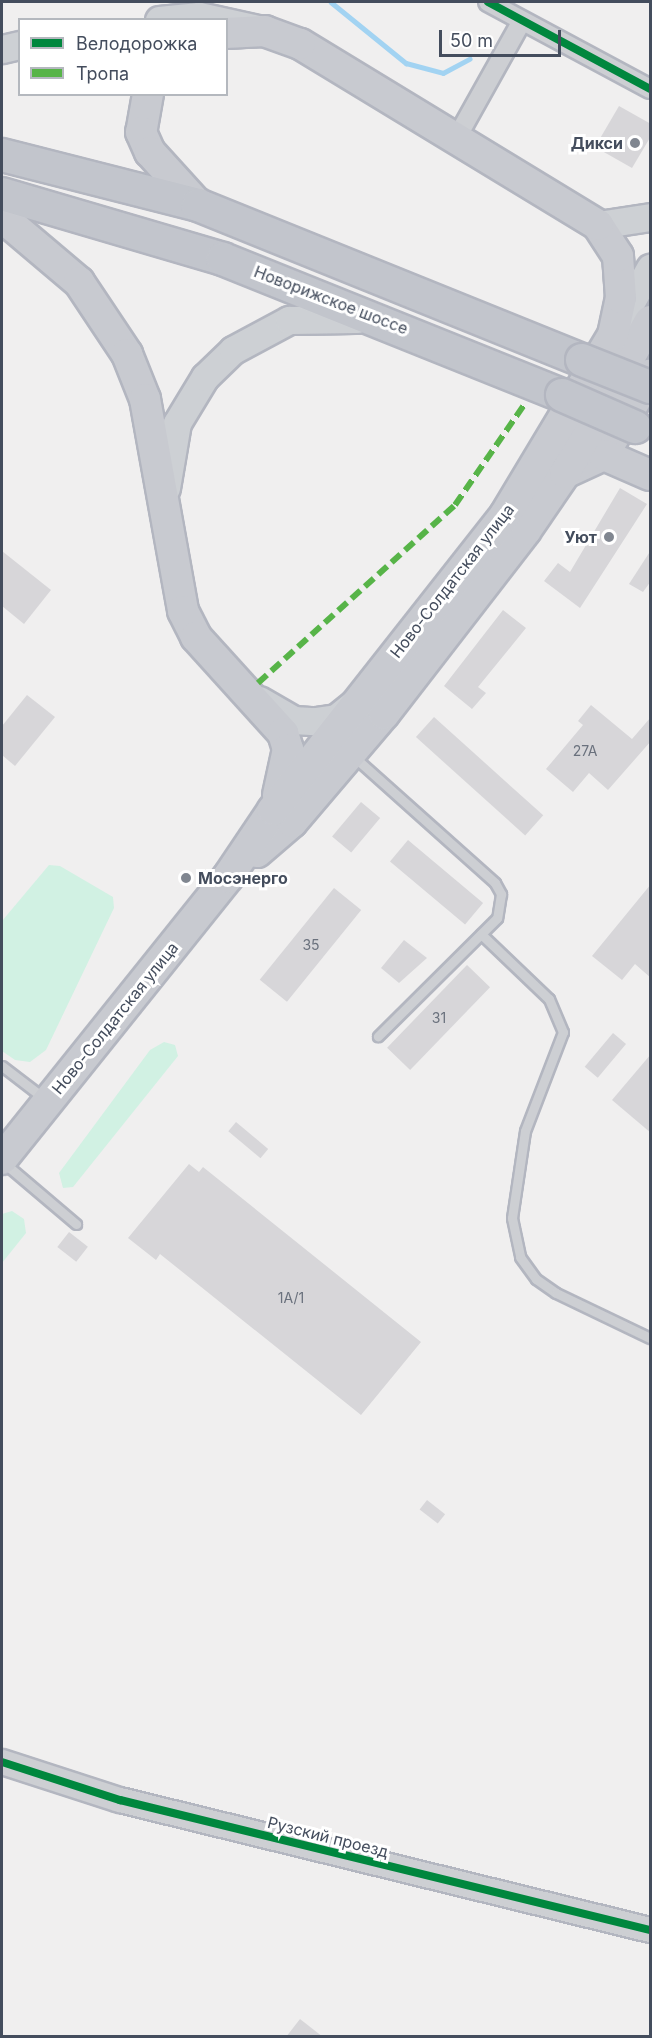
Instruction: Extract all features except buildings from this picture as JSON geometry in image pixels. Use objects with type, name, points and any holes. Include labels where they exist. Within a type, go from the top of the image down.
[{"type":"highway","points":[[2,155],[198,206],[651,387]]},
{"type":"highway","name":"Новорижское шоссе","points":[[2,194],[224,259],[407,328],[643,430]]},
{"type":"main road","points":[[228,19],[300,44],[598,225],[611,239],[621,274],[613,335]]},
{"type":"main road","points":[[228,33],[265,31]]},
{"type":"main road","points":[[2,49],[18,45]]},
{"type":"main road","points":[[148,96],[141,132],[150,152],[198,206]]},
{"type":"main road","points":[[2,217],[80,282],[109,321],[145,399],[165,501],[173,579],[183,612],[196,637],[283,733],[288,749],[273,810]]},
{"type":"main road","points":[[598,225],[651,217]]},
{"type":"main road","name":"Ново-Солдатская улица","points":[[2,1159],[228,877],[273,810],[505,515],[651,268]]},
{"type":"main road","points":[[165,501],[177,423],[205,377],[233,350],[260,332],[304,317],[343,316],[407,328]]},
{"type":"main road","name":"Ново-Солдатская улица","points":[[228,877],[292,822],[350,754],[565,473],[651,321]]},
{"type":"main road","points":[[565,473],[604,455],[651,375]]},
{"type":"main road","points":[[604,455],[651,475]]},
{"type":"main road","points":[[249,694],[292,720],[315,721],[336,718],[359,699]]},
{"type":"street","points":[[488,2],[651,89]]},
{"type":"street","points":[[456,139],[522,21]]},
{"type":"street","name":"Рузский проезд","points":[[2,1762],[120,1800],[651,1930]]},
{"type":"lane","points":[[350,754],[495,883],[501,909],[481,934],[378,1036]]},
{"type":"lane","points":[[481,934],[549,999],[563,1032],[525,1131],[512,1218],[520,1257],[536,1279],[556,1293],[651,1338]]},
{"type":"lane","points":[[2,1066],[48,1101]]},
{"type":"lane","points":[[2,1159],[76,1224]]},
{"type":"green space","points":[[49,865],[60,866],[113,897],[114,908],[46,1050],[30,1062],[15,1060],[2,1051],[2,921]]},
{"type":"green space","points":[[164,1042],[175,1045],[178,1056],[73,1187],[63,1188],[59,1173],[150,1050]]},
{"type":"green space","points":[[12,1211],[24,1219],[26,1233],[2,1263],[2,1214]]},
{"type":"waterway","points":[[331,2],[406,63],[443,73],[469,59]]},
{"type":"marked path","points":[[258,683],[455,505],[524,405]]},
{"type":"cycle path","points":[[488,2],[650,89]]},
{"type":"cycle path","points":[[2,1762],[120,1800],[650,1930]]},
{"type":"place","name":"Дикси","points":[[635,143]]},
{"type":"place","name":"Уют","points":[[609,537]]},
{"type":"place","name":"Мосэнерго","points":[[186,878]]}]
